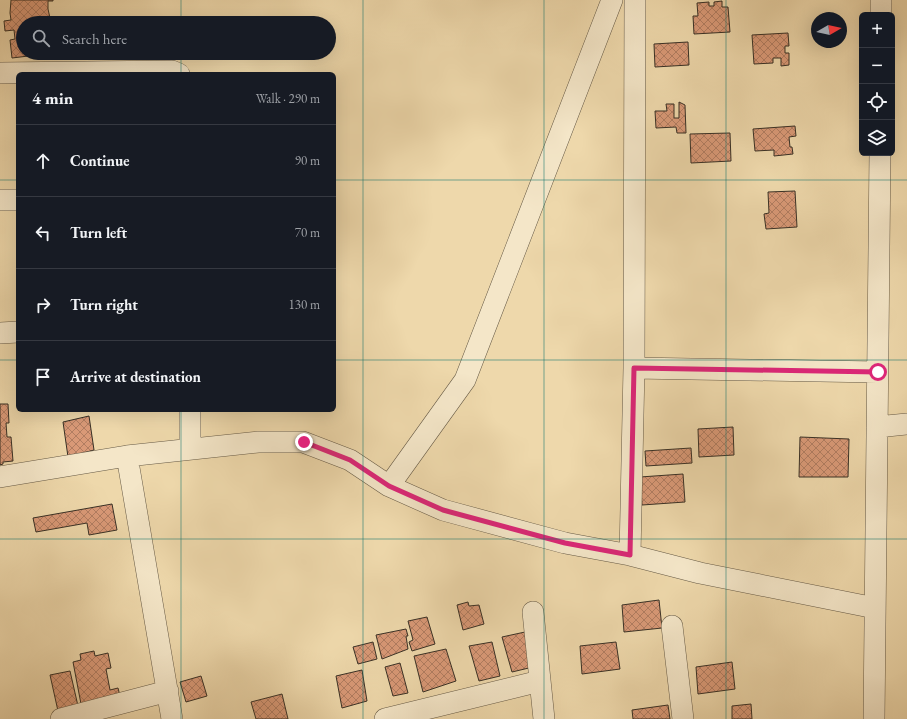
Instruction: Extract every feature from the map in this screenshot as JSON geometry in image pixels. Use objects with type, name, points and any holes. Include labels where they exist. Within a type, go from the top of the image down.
[{"type":"street","points":[[389,486],[465,380],[612,0]]},
{"type":"street","points":[[630,555],[634,368],[635,0]]},
{"type":"street","points":[[881,0],[881,12]]},
{"type":"street","points":[[86,72],[174,72]]},
{"type":"street","points":[[0,73],[16,73]]},
{"type":"street","points":[[874,719],[880,156]]},
{"type":"street","points":[[0,200],[16,200]]},
{"type":"street","points":[[0,333],[16,332]]},
{"type":"street","points":[[634,368],[878,372]]},
{"type":"street","points":[[190,412],[190,449]]},
{"type":"street","points":[[877,427],[907,424]]},
{"type":"street","points":[[0,478],[127,456],[258,442],[304,442],[350,460],[389,486],[443,510],[565,543],[630,555],[700,573],[875,608]]},
{"type":"street","points":[[127,456],[172,719]]},
{"type":"street","points":[[533,612],[544,719]]},
{"type":"street","points":[[672,626],[683,719]]},
{"type":"street","points":[[385,719],[540,681]]},
{"type":"street","points":[[61,719],[168,691]]},
{"type":"building","points":[[11,0],[53,0],[48,1],[50,16],[16,16],[16,58],[12,58],[10,40],[15,39],[14,30],[5,31],[4,21],[11,20]]},
{"type":"building","points":[[722,1],[722,7],[728,7],[730,32],[694,34],[693,16],[698,16],[697,3],[709,2],[709,6],[714,6],[714,2]]},
{"type":"building","points":[[788,33],[789,46],[785,46],[785,53],[789,53],[789,65],[781,66],[781,58],[773,58],[773,63],[754,64],[752,35]]},
{"type":"building","points":[[688,42],[689,65],[655,67],[654,44]]},
{"type":"building","points":[[679,102],[685,105],[686,133],[677,133],[676,127],[656,128],[655,111],[667,111],[666,104],[674,104],[674,118],[679,118]]},
{"type":"building","points":[[795,126],[796,136],[789,137],[790,147],[792,147],[793,154],[774,156],[774,150],[755,151],[753,129]]},
{"type":"building","points":[[730,133],[731,161],[691,163],[690,134]]},
{"type":"building","points":[[795,191],[797,227],[766,229],[764,214],[769,213],[768,192]]},
{"type":"building","points":[[0,404],[8,404],[9,423],[6,423],[7,437],[11,437],[13,461],[3,462],[3,464],[0,465]]},
{"type":"building","points":[[89,416],[94,450],[68,457],[63,422]]},
{"type":"building","points":[[733,427],[734,455],[699,457],[698,429]]},
{"type":"building","points":[[800,437],[849,439],[848,477],[799,477]]},
{"type":"building","points":[[691,448],[692,463],[646,466],[645,451]]},
{"type":"building","points":[[683,474],[685,502],[642,505],[640,477]]},
{"type":"building","points":[[112,504],[117,530],[89,535],[87,523],[36,532],[33,518]]},
{"type":"building","points":[[659,600],[662,628],[624,632],[622,605]]},
{"type":"building","points":[[468,602],[469,606],[479,605],[484,624],[463,630],[457,605]]},
{"type":"building","points":[[427,617],[435,644],[412,651],[409,642],[413,640],[408,621]]},
{"type":"building","points":[[406,629],[408,636],[406,636],[408,649],[382,659],[376,635]]},
{"type":"building","points":[[525,632],[533,667],[512,672],[502,637]]},
{"type":"building","points":[[373,642],[377,659],[358,664],[353,647]]},
{"type":"building","points":[[492,642],[500,676],[479,681],[469,646]]},
{"type":"building","points":[[616,642],[620,669],[582,674],[580,646]]},
{"type":"building","points":[[446,649],[456,681],[423,692],[414,656]]},
{"type":"building","points":[[94,651],[95,656],[108,653],[111,668],[106,669],[110,690],[118,688],[121,700],[81,704],[73,662],[81,660],[80,654]]},
{"type":"building","points":[[732,662],[735,689],[698,694],[696,667]]},
{"type":"building","points":[[400,663],[408,693],[393,696],[385,667]]},
{"type":"building","points":[[362,670],[367,701],[342,708],[336,676]]},
{"type":"building","points":[[70,671],[78,706],[58,711],[50,675]]},
{"type":"building","points":[[201,676],[207,696],[186,702],[180,682]]},
{"type":"building","points":[[282,694],[288,719],[256,719],[251,702]]},
{"type":"building","points":[[751,704],[752,719],[732,719],[732,706]]},
{"type":"building","points":[[668,705],[670,719],[633,719],[632,710]]},
{"type":"route","points":[[304,442],[350,460],[389,486],[443,510],[565,543],[630,555],[634,368],[878,372]]}]
